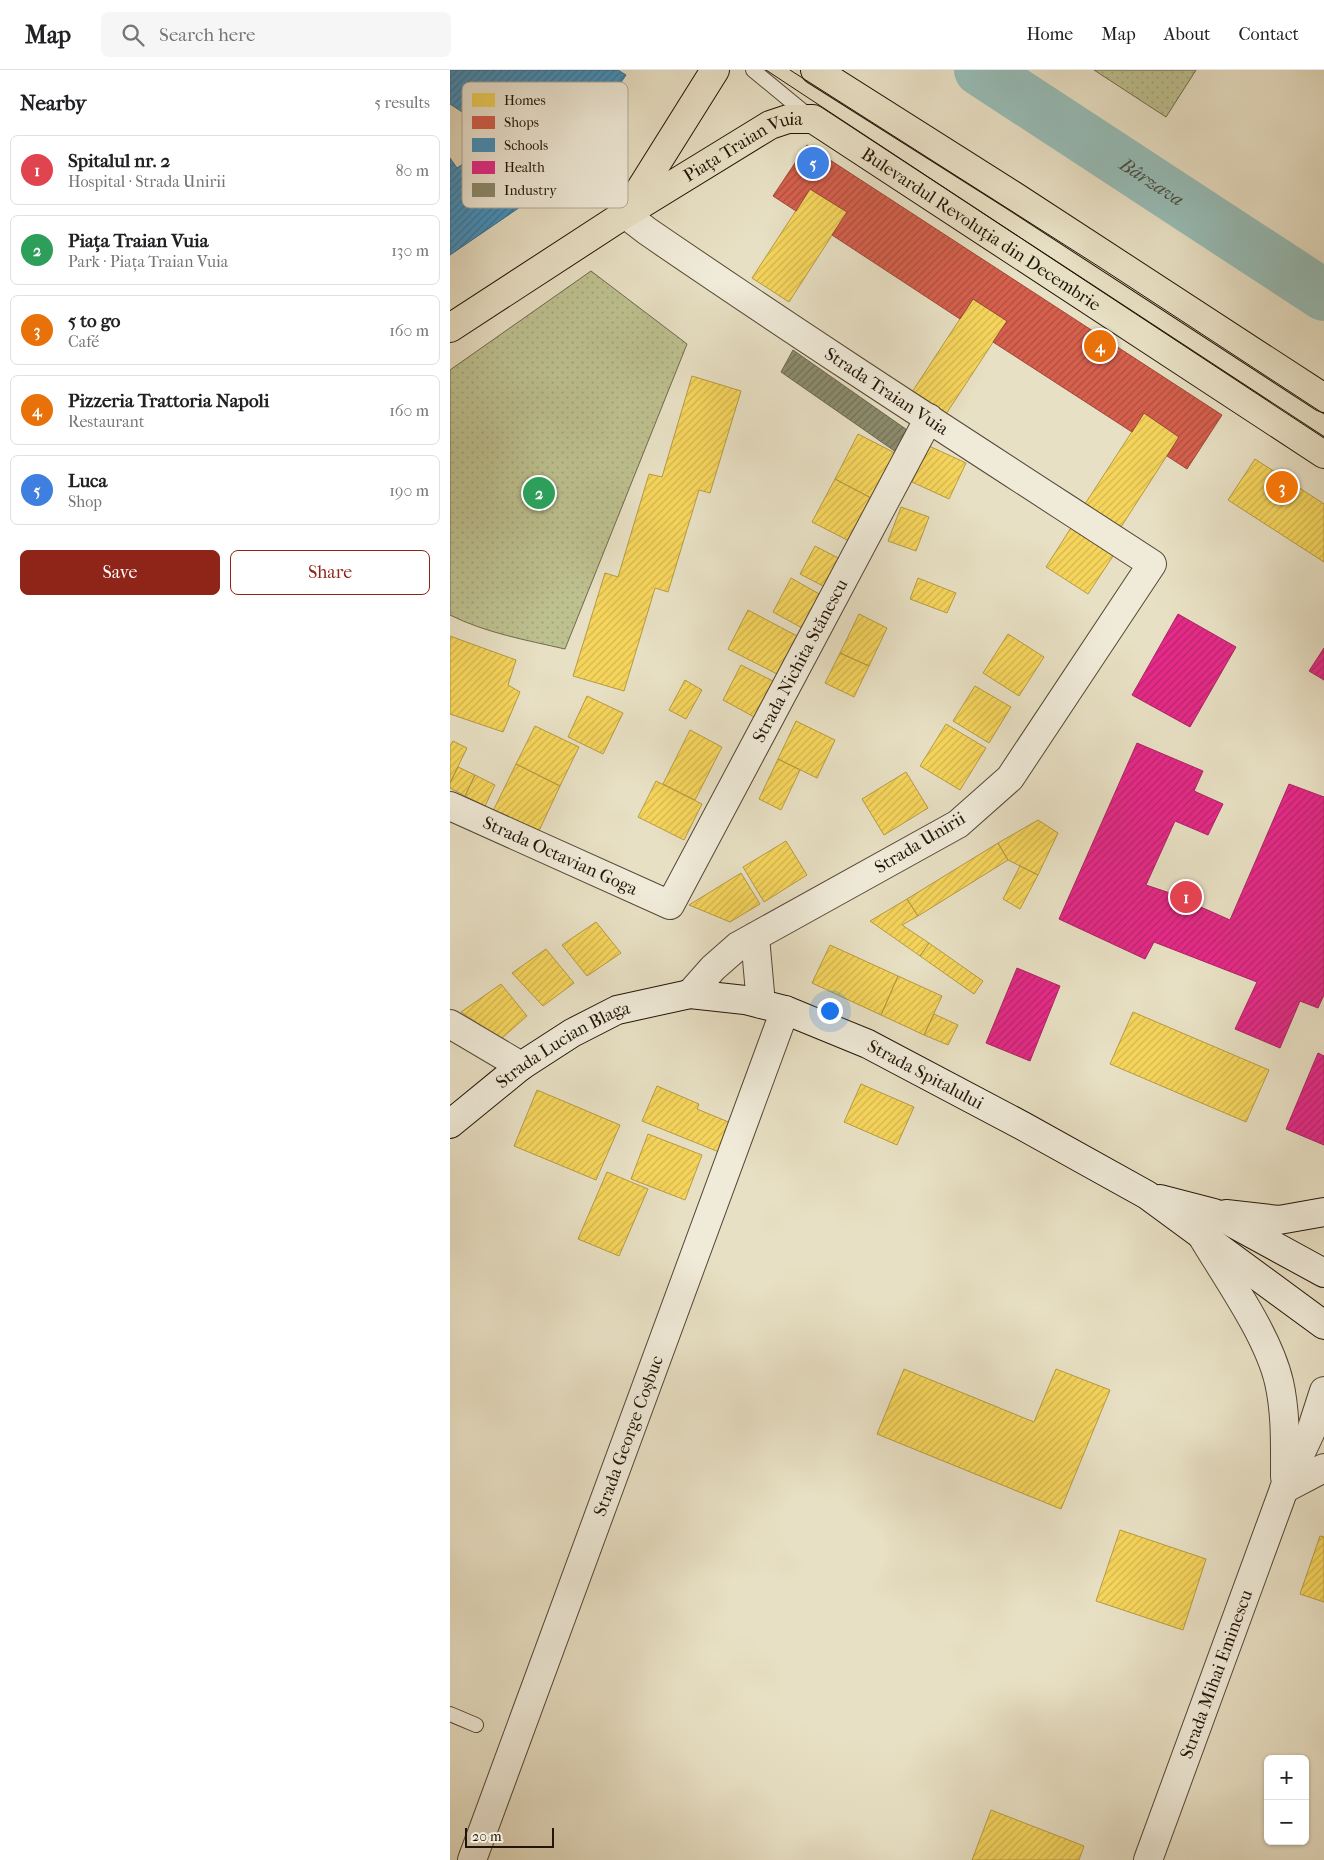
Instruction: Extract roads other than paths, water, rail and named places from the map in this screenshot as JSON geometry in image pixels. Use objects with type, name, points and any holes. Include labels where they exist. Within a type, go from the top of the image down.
[{"type":"main road","points":[[625,214],[716,70]]},
{"type":"main road","points":[[815,70],[1014,196],[1324,398]]},
{"type":"main road","name":"Piața Traian Vuia","points":[[450,328],[625,214],[770,125],[788,118],[814,119]]},
{"type":"main road","name":"Bulevardul Revoluția din Decembrie","points":[[814,119],[1324,454]]},
{"type":"street","name":"Strada Traian Vuia","points":[[625,214],[654,237],[790,329],[1152,564]]},
{"type":"street","name":"Strada Nichita Stănescu","points":[[670,905],[929,418]]},
{"type":"street","name":"Strada Unirii","points":[[690,994],[712,968],[738,946],[958,824],[1010,778],[1152,564]]},
{"type":"street","name":"Strada Octavian Goga","points":[[450,806],[670,905]]},
{"type":"street","points":[[755,937],[773,1007]]},
{"type":"street","name":"Strada Spitalului","points":[[690,994],[744,1000],[773,1007],[868,1044],[1024,1126],[1147,1195],[1208,1225],[1324,1273]]},
{"type":"street","name":"Strada Lucian Blaga","points":[[450,1124],[521,1066],[572,1033],[617,1010],[690,994]]},
{"type":"street","name":"Strada George Coșbuc","points":[[472,1860],[773,1007]]},
{"type":"street","points":[[450,1024],[521,1066]]},
{"type":"street","points":[[1208,1225],[1280,1220],[1324,1212]]},
{"type":"street","name":"Strada Spitalului","points":[[1208,1225],[1324,1325]]},
{"type":"street","name":"Strada Mihai Eminescu","points":[[1208,1225],[1264,1343],[1278,1380],[1285,1413],[1284,1489]]},
{"type":"street","name":"Strada Mihai Eminescu","points":[[1148,1860],[1284,1489],[1317,1426],[1324,1391]]},
{"type":"street","points":[[1284,1489],[1324,1468]]},
{"type":"lane","points":[[753,70],[814,119]]},
{"type":"lane","points":[[450,1714],[476,1725]]},
{"type":"waterway","name":"Bârzava","points":[[980,70],[1324,295]]},
{"type":"tram line","points":[[766,70],[1324,438]]},
{"type":"tram line","points":[[790,70],[1101,268],[1324,414]]},
{"type":"place","name":"Luca","points":[[813,163]]},
{"type":"place","name":"Pizzeria Trattoria Napoli","points":[[1100,346]]},
{"type":"place","name":"5 to go","points":[[1282,487]]},
{"type":"place","name":"Piața Traian Vuia","points":[[539,493]]},
{"type":"place","name":"Spitalul nr. 2","points":[[1186,897]]}]
